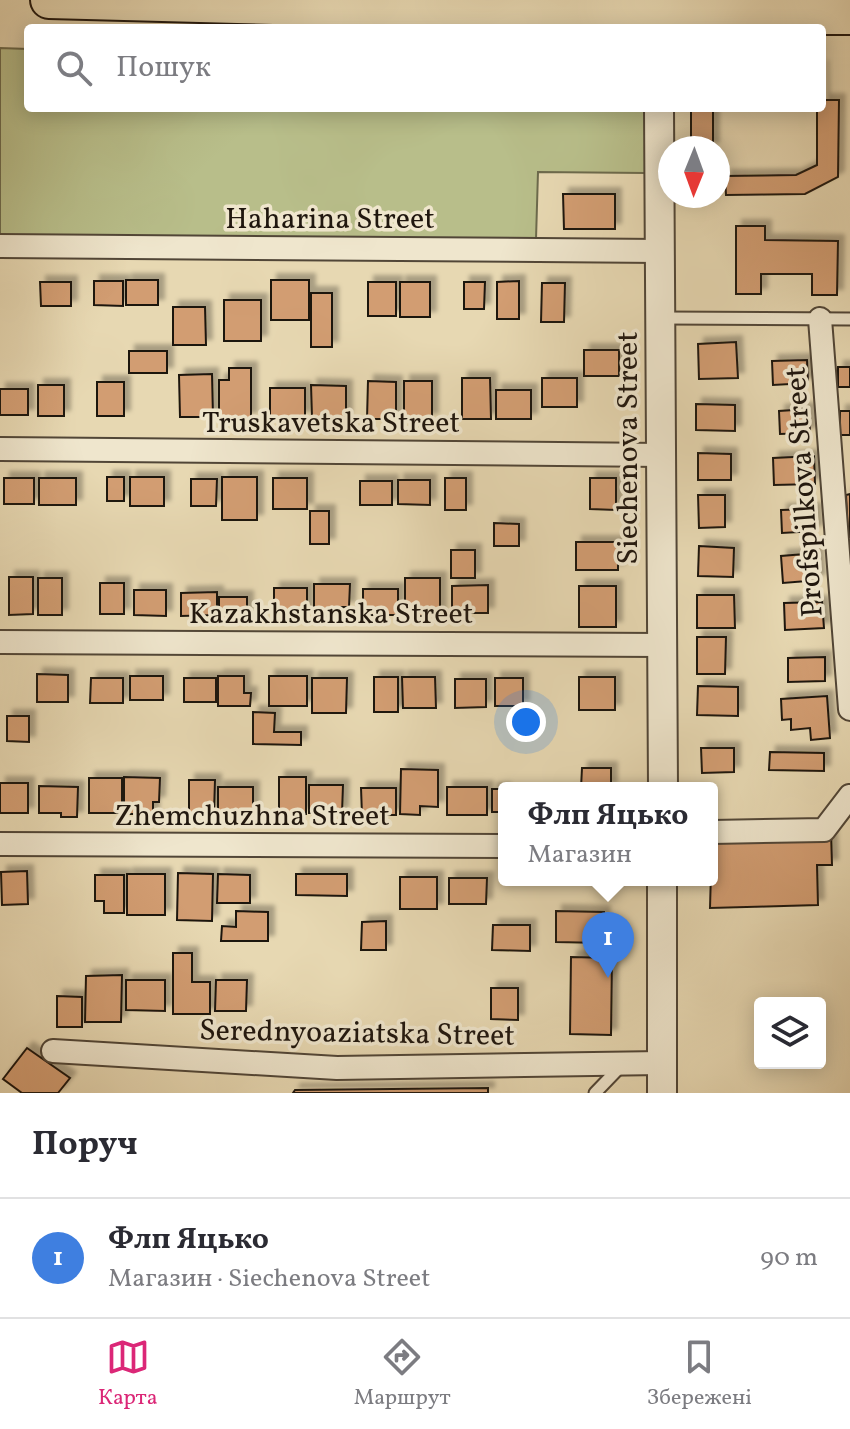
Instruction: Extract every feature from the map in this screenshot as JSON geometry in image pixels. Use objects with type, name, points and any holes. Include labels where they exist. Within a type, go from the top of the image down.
[{"type":"main road","points":[[49,0],[658,15],[850,16]]},
{"type":"street","name":"Siechenova Street","points":[[659,112],[663,782]]},
{"type":"street","name":"Haharina Street","points":[[0,246],[660,251]]},
{"type":"street","name":"Profspilkova Street","points":[[820,319],[850,709]]},
{"type":"street","name":"Truskavetska Street","points":[[0,449],[662,455]]},
{"type":"street","name":"Kazakhstanska Street","points":[[0,642],[661,645]]},
{"type":"street","points":[[718,832],[824,830],[850,796]]},
{"type":"street","name":"Zhemchuzhna Street","points":[[0,844],[498,846]]},
{"type":"street","points":[[662,886],[662,1093]]},
{"type":"street","name":"Serednyoaziatska Street","points":[[53,1051],[337,1068],[661,1063]]},
{"type":"lane","points":[[661,318],[850,319]]},
{"type":"lane","points":[[595,1093],[624,1063]]},
{"type":"green space","points":[[0,48],[24,49],[24,112],[647,112],[645,173],[538,172],[536,239],[0,239]]},
{"type":"building","points":[[826,100],[839,100],[838,177],[805,194],[730,195],[730,176],[796,175],[817,165],[817,112],[826,112]]},
{"type":"building","points":[[691,112],[713,112],[713,136],[691,136]]},
{"type":"building","points":[[563,194],[615,194],[615,229],[564,229]]},
{"type":"building","points":[[736,226],[765,226],[765,240],[838,241],[837,295],[812,295],[812,274],[761,274],[761,294],[736,294]]},
{"type":"building","points":[[126,280],[158,280],[158,305],[126,305]]},
{"type":"building","points":[[271,280],[309,280],[309,320],[271,320]]},
{"type":"building","points":[[94,281],[123,281],[123,306],[94,305]]},
{"type":"building","points":[[519,281],[519,319],[497,319],[497,282]]},
{"type":"building","points":[[40,282],[71,282],[71,306],[41,306]]},
{"type":"building","points":[[368,282],[396,282],[396,316],[368,316]]},
{"type":"building","points":[[400,282],[430,282],[430,317],[400,317]]},
{"type":"building","points":[[464,282],[485,282],[484,309],[464,309]]},
{"type":"building","points":[[542,283],[565,283],[564,322],[541,322]]},
{"type":"building","points":[[311,293],[332,293],[332,347],[311,347]]},
{"type":"building","points":[[224,300],[261,300],[261,341],[224,341]]},
{"type":"building","points":[[173,307],[205,307],[206,345],[173,345]]},
{"type":"building","points":[[736,342],[738,378],[699,379],[698,344]]},
{"type":"building","points":[[584,350],[619,350],[619,376],[584,376]]},
{"type":"building","points":[[129,351],[167,351],[167,373],[129,373]]},
{"type":"building","points":[[807,360],[808,383],[773,385],[772,361]]},
{"type":"building","points":[[838,367],[850,367],[850,387],[838,387]]},
{"type":"building","points":[[229,368],[251,368],[251,418],[219,418],[219,380],[229,380]]},
{"type":"building","points":[[212,374],[213,417],[180,417],[179,375]]},
{"type":"building","points":[[462,378],[490,378],[491,419],[462,419]]},
{"type":"building","points":[[542,378],[577,378],[577,407],[542,407]]},
{"type":"building","points":[[368,381],[396,382],[396,419],[367,419]]},
{"type":"building","points":[[404,381],[432,381],[432,419],[404,419]]},
{"type":"building","points":[[97,382],[124,382],[124,416],[97,416]]},
{"type":"building","points":[[38,385],[64,385],[64,416],[38,416]]},
{"type":"building","points":[[311,385],[346,386],[346,418],[312,417]]},
{"type":"building","points":[[270,388],[305,388],[305,417],[270,417]]},
{"type":"building","points":[[0,389],[28,389],[28,415],[0,415]]},
{"type":"building","points":[[496,390],[531,390],[531,419],[496,419]]},
{"type":"building","points":[[696,404],[735,405],[735,431],[696,430]]},
{"type":"building","points":[[809,409],[810,433],[780,434],[779,411]]},
{"type":"building","points":[[840,411],[850,411],[850,435],[840,435]]},
{"type":"building","points":[[698,453],[731,454],[731,480],[698,480]]},
{"type":"building","points":[[814,456],[815,484],[774,485],[773,458]]},
{"type":"building","points":[[107,477],[124,477],[124,501],[107,501]]},
{"type":"building","points":[[130,477],[164,477],[164,506],[130,506]]},
{"type":"building","points":[[222,477],[257,477],[257,520],[222,520]]},
{"type":"building","points":[[4,478],[34,478],[34,504],[4,504]]},
{"type":"building","points":[[39,478],[76,478],[76,505],[39,505]]},
{"type":"building","points":[[273,478],[307,478],[307,509],[273,509]]},
{"type":"building","points":[[445,478],[466,478],[466,510],[445,510]]},
{"type":"building","points":[[590,478],[616,478],[616,510],[590,509]]},
{"type":"building","points":[[191,479],[217,479],[216,506],[191,506]]},
{"type":"building","points":[[398,480],[430,480],[430,505],[398,504]]},
{"type":"building","points":[[360,481],[392,481],[392,505],[360,505]]},
{"type":"building","points":[[850,494],[850,537],[848,537],[846,495]]},
{"type":"building","points":[[698,495],[725,495],[725,527],[699,528]]},
{"type":"building","points":[[815,509],[816,531],[782,533],[781,510]]},
{"type":"building","points":[[310,511],[329,511],[329,544],[310,544]]},
{"type":"building","points":[[494,523],[519,524],[519,546],[494,546]]},
{"type":"building","points":[[576,542],[618,542],[618,570],[576,570]]},
{"type":"building","points":[[699,546],[734,548],[733,577],[698,576]]},
{"type":"building","points":[[451,550],[475,550],[475,578],[451,578]]},
{"type":"building","points":[[817,553],[819,580],[783,583],[781,556]]},
{"type":"building","points":[[9,577],[33,577],[33,614],[9,615]]},
{"type":"building","points":[[38,578],[62,578],[62,615],[38,615]]},
{"type":"building","points":[[405,578],[440,578],[440,616],[405,616]]},
{"type":"building","points":[[100,583],[124,583],[124,614],[100,614]]},
{"type":"building","points":[[314,584],[350,584],[349,607],[340,607],[340,616],[314,617]]},
{"type":"building","points":[[488,585],[488,613],[452,613],[452,586]]},
{"type":"building","points":[[579,586],[616,586],[616,627],[579,627]]},
{"type":"building","points":[[274,588],[307,588],[307,613],[274,613]]},
{"type":"building","points":[[363,589],[398,589],[398,615],[363,615]]},
{"type":"building","points":[[134,590],[166,590],[166,616],[134,615]]},
{"type":"building","points":[[217,592],[217,615],[181,616],[181,593]]},
{"type":"building","points":[[697,595],[734,595],[735,628],[697,628]]},
{"type":"building","points":[[219,597],[247,597],[247,623],[219,623]]},
{"type":"building","points":[[822,602],[824,628],[785,630],[784,603]]},
{"type":"building","points":[[697,637],[726,637],[725,674],[697,674]]},
{"type":"building","points":[[825,657],[825,681],[788,682],[788,658]]},
{"type":"building","points":[[37,674],[68,675],[68,702],[37,702]]},
{"type":"building","points":[[130,676],[163,676],[163,700],[130,700]]},
{"type":"building","points":[[218,676],[244,676],[244,693],[251,693],[250,706],[218,706]]},
{"type":"building","points":[[269,676],[307,676],[307,706],[269,706]]},
{"type":"building","points":[[374,677],[398,677],[398,712],[374,712]]},
{"type":"building","points":[[402,677],[435,677],[436,708],[403,708]]},
{"type":"building","points":[[579,677],[615,677],[615,710],[579,710]]},
{"type":"building","points":[[91,678],[123,678],[123,703],[90,703]]},
{"type":"building","points":[[184,678],[216,678],[216,702],[184,702]]},
{"type":"building","points":[[312,678],[347,678],[346,713],[312,713]]},
{"type":"building","points":[[495,678],[523,678],[523,706],[495,706]]},
{"type":"building","points":[[455,679],[486,679],[486,707],[455,708]]},
{"type":"building","points":[[698,686],[738,687],[738,716],[697,715]]},
{"type":"building","points":[[827,696],[830,738],[811,740],[810,728],[791,730],[791,719],[782,720],[781,699]]},
{"type":"building","points":[[253,712],[275,713],[274,732],[301,732],[301,745],[253,744]]},
{"type":"building","points":[[7,716],[29,716],[29,742],[7,741]]},
{"type":"building","points":[[701,748],[734,748],[734,772],[702,773]]},
{"type":"building","points":[[770,752],[824,753],[824,771],[769,770]]},
{"type":"building","points":[[582,768],[611,768],[611,782],[581,782]]},
{"type":"building","points":[[401,769],[438,770],[438,807],[420,806],[420,815],[400,814]]},
{"type":"building","points":[[124,777],[160,778],[159,802],[153,802],[153,814],[124,814]]},
{"type":"building","points":[[279,777],[306,777],[306,814],[279,814]]},
{"type":"building","points":[[89,778],[122,778],[122,813],[89,813]]},
{"type":"building","points":[[189,780],[215,780],[214,813],[189,813]]},
{"type":"building","points":[[0,783],[28,783],[28,813],[0,813]]},
{"type":"building","points":[[309,785],[343,785],[342,813],[309,813]]},
{"type":"building","points":[[39,786],[78,787],[77,817],[39,813]]},
{"type":"building","points":[[218,787],[253,787],[253,813],[218,812]]},
{"type":"building","points":[[447,787],[487,787],[487,815],[447,815]]},
{"type":"building","points":[[361,788],[396,788],[396,815],[362,815]]},
{"type":"building","points":[[492,789],[498,789],[498,812],[492,812]]},
{"type":"building","points":[[831,832],[832,865],[817,865],[818,905],[710,908],[711,886],[718,886],[718,837]]},
{"type":"building","points":[[27,871],[28,904],[2,905],[1,872]]},
{"type":"building","points":[[178,873],[213,874],[212,921],[177,920]]},
{"type":"building","points":[[127,874],[165,874],[165,915],[127,915]]},
{"type":"building","points":[[218,874],[250,875],[250,903],[217,903]]},
{"type":"building","points":[[296,874],[347,874],[347,896],[296,895]]},
{"type":"building","points":[[95,875],[124,875],[124,913],[104,913],[104,901],[95,901]]},
{"type":"building","points":[[400,877],[437,877],[437,909],[400,909]]},
{"type":"building","points":[[449,878],[487,878],[486,904],[449,904]]},
{"type":"building","points":[[236,911],[268,912],[268,941],[221,941],[222,926],[236,927]]},
{"type":"building","points":[[556,911],[604,912],[603,943],[556,942]]},
{"type":"building","points":[[386,921],[386,950],[361,950],[362,922]]},
{"type":"building","points":[[493,925],[530,925],[530,951],[492,950]]},
{"type":"building","points":[[173,953],[192,953],[192,982],[210,982],[210,1014],[173,1014]]},
{"type":"building","points":[[571,957],[612,958],[611,1035],[570,1034]]},
{"type":"building","points":[[122,975],[121,1022],[85,1022],[86,976]]},
{"type":"building","points":[[126,980],[165,980],[165,1011],[126,1010]]},
{"type":"building","points":[[216,980],[247,980],[246,1011],[215,1011]]},
{"type":"building","points":[[491,988],[518,988],[518,1020],[491,1019]]},
{"type":"building","points":[[57,996],[82,997],[82,1027],[57,1027]]},
{"type":"building","points":[[27,1048],[70,1078],[58,1093],[22,1093],[3,1079]]},
{"type":"building","points":[[488,1088],[488,1093],[293,1093],[295,1090]]},
{"type":"place","name":"Флп Яцько","points":[[608,978]]}]
